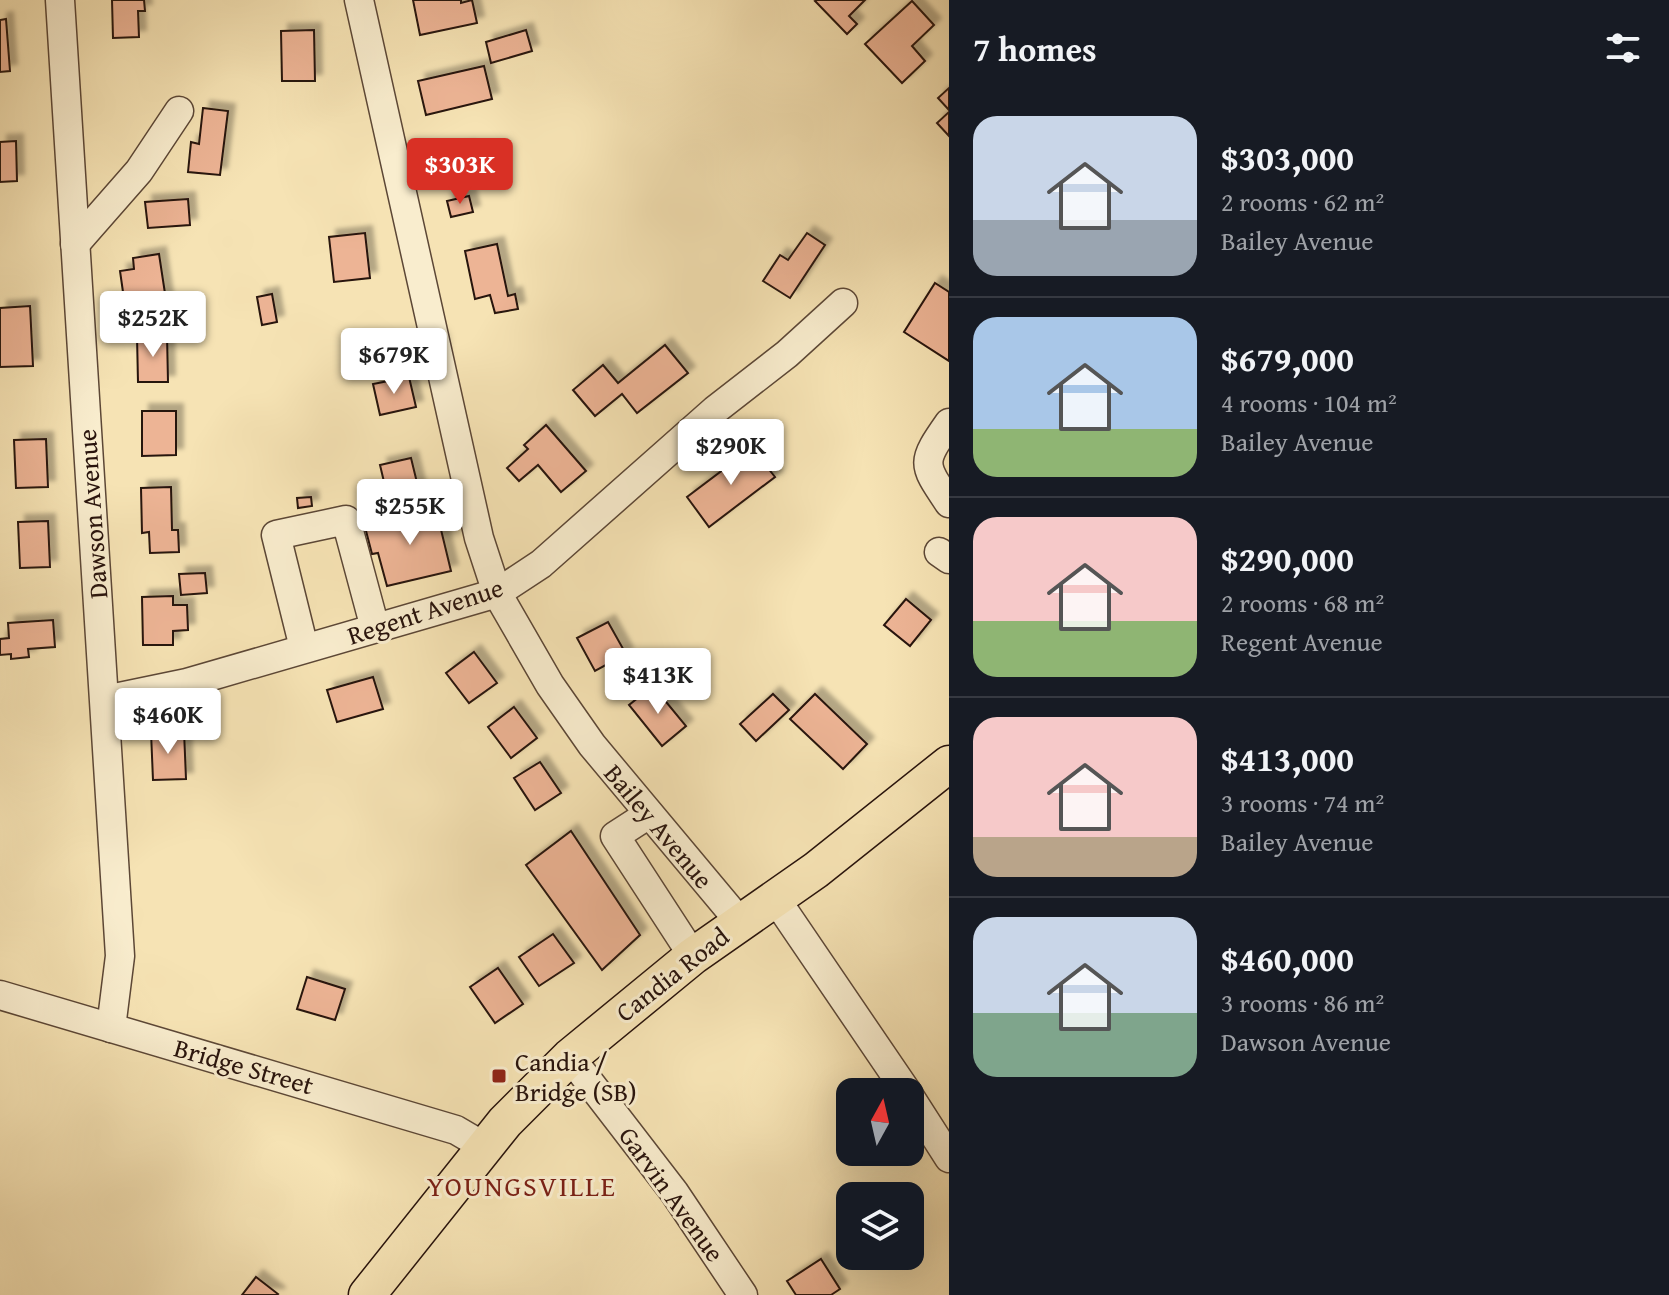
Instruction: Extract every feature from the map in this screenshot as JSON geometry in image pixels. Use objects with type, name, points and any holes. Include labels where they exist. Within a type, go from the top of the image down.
[{"type":"main road","name":"Candia Road","points":[[367,1295],[485,1147],[570,1057],[693,956],[816,870],[949,764]]},
{"type":"street","name":"Dawson Avenue","points":[[60,0],[120,956],[111,1028]]},
{"type":"street","name":"Bailey Avenue","points":[[359,0],[479,538],[497,593],[550,685],[592,745],[740,922]]},
{"type":"street","points":[[75,244],[139,171],[179,111]]},
{"type":"street","name":"Regent Avenue","points":[[105,700],[187,683],[497,593],[541,564],[715,410],[787,354],[843,303]]},
{"type":"street","points":[[949,423],[927,458],[928,471],[949,503]]},
{"type":"street","points":[[304,648],[276,535],[346,520],[375,628]]},
{"type":"street","points":[[649,814],[615,836],[693,956]]},
{"type":"street","points":[[775,898],[897,1078]]},
{"type":"street","name":"Bridge Street","points":[[0,995],[456,1130],[485,1147]]},
{"type":"street","name":"Garvin Avenue","points":[[570,1057],[674,1192],[743,1295]]},
{"type":"street","points":[[924,1119],[949,1158]]},
{"type":"building","points":[[112,0],[144,0],[145,11],[138,11],[139,37],[113,38]]},
{"type":"building","points":[[413,0],[461,0],[461,3],[472,0],[477,23],[420,35]]},
{"type":"building","points":[[817,0],[865,0],[849,16],[857,24],[847,34]]},
{"type":"building","points":[[912,1],[934,25],[912,46],[925,61],[902,83],[865,44]]},
{"type":"building","points":[[6,19],[10,71],[0,72],[0,20]]},
{"type":"building","points":[[314,30],[315,81],[282,81],[281,31]]},
{"type":"building","points":[[526,30],[532,51],[491,63],[486,42]]},
{"type":"building","points":[[484,66],[492,99],[426,115],[418,81]]},
{"type":"building","points":[[949,88],[949,110],[938,98]]},
{"type":"building","points":[[203,108],[228,111],[220,175],[188,172],[191,142],[199,144]]},
{"type":"building","points":[[949,112],[949,136],[937,123]]},
{"type":"building","points":[[16,141],[17,181],[0,182],[0,142]]},
{"type":"building","points":[[468,148],[476,178],[437,188],[429,158]]},
{"type":"building","points":[[469,196],[473,212],[451,217],[447,201]]},
{"type":"building","points":[[188,199],[190,225],[148,228],[145,202]]},
{"type":"building","points":[[365,233],[370,278],[334,282],[329,237]]},
{"type":"building","points":[[807,233],[825,245],[790,298],[763,281],[780,255],[788,260]]},
{"type":"building","points":[[497,244],[508,296],[515,294],[518,309],[495,313],[490,295],[475,299],[465,251]]},
{"type":"building","points":[[159,254],[166,300],[125,306],[120,271],[134,269],[133,258]]},
{"type":"building","points":[[935,283],[949,292],[949,361],[904,332]]},
{"type":"building","points":[[272,294],[277,322],[262,325],[257,297]]},
{"type":"building","points":[[30,306],[33,366],[0,367],[0,308]]},
{"type":"building","points":[[167,335],[168,382],[138,382],[137,336]]},
{"type":"building","points":[[665,345],[688,373],[637,413],[622,394],[595,416],[573,390],[603,365],[618,383]]},
{"type":"building","points":[[409,377],[416,407],[380,415],[373,384]]},
{"type":"building","points":[[142,411],[176,411],[176,455],[142,456]]},
{"type":"building","points":[[546,425],[586,471],[561,492],[538,465],[519,481],[507,468],[528,449],[524,445]]},
{"type":"building","points":[[46,439],[48,487],[16,488],[14,440]]},
{"type":"building","points":[[752,448],[775,477],[709,527],[687,497]]},
{"type":"building","points":[[411,458],[420,495],[389,503],[380,465]]},
{"type":"building","points":[[171,487],[172,530],[178,530],[179,552],[150,553],[149,532],[142,533],[141,488]]},
{"type":"building","points":[[311,497],[312,506],[298,508],[297,498]]},
{"type":"building","points":[[436,509],[451,571],[387,586],[378,553],[372,554],[365,527]]},
{"type":"building","points":[[48,521],[50,567],[20,568],[18,522]]},
{"type":"building","points":[[205,573],[207,593],[181,595],[179,574]]},
{"type":"building","points":[[173,596],[173,605],[187,605],[188,630],[173,631],[173,645],[143,645],[142,597]]},
{"type":"building","points":[[906,599],[931,620],[910,646],[884,625]]},
{"type":"building","points":[[53,620],[55,647],[28,649],[29,657],[11,659],[11,654],[0,655],[0,639],[9,638],[8,623]]},
{"type":"building","points":[[608,622],[626,654],[595,671],[577,638]]},
{"type":"building","points":[[474,652],[497,683],[469,703],[446,673]]},
{"type":"building","points":[[373,677],[383,709],[337,722],[327,690]]},
{"type":"building","points":[[653,686],[686,726],[662,746],[629,705]]},
{"type":"building","points":[[773,694],[789,710],[756,741],[740,724]]},
{"type":"building","points":[[815,694],[867,744],[843,769],[790,719]]},
{"type":"building","points":[[514,707],[537,738],[511,758],[488,727]]},
{"type":"building","points":[[184,731],[186,779],[153,780],[151,732]]},
{"type":"building","points":[[540,762],[561,793],[535,810],[514,778]]},
{"type":"building","points":[[571,831],[640,935],[602,970],[526,865]]},
{"type":"building","points":[[553,934],[574,963],[539,986],[519,957]]},
{"type":"building","points":[[498,968],[523,1004],[495,1023],[470,987]]},
{"type":"building","points":[[307,977],[345,989],[335,1020],[297,1009]]},
{"type":"building","points":[[821,1259],[840,1289],[831,1295],[796,1295],[787,1281]]},
{"type":"building","points":[[256,1277],[278,1294],[242,1295]]},
{"type":"place","name":"Candia / Bridge (SB)","points":[[499,1076]]},
{"type":"district","name":"YOUNGSVILLE","points":[[522,1185]]}]
